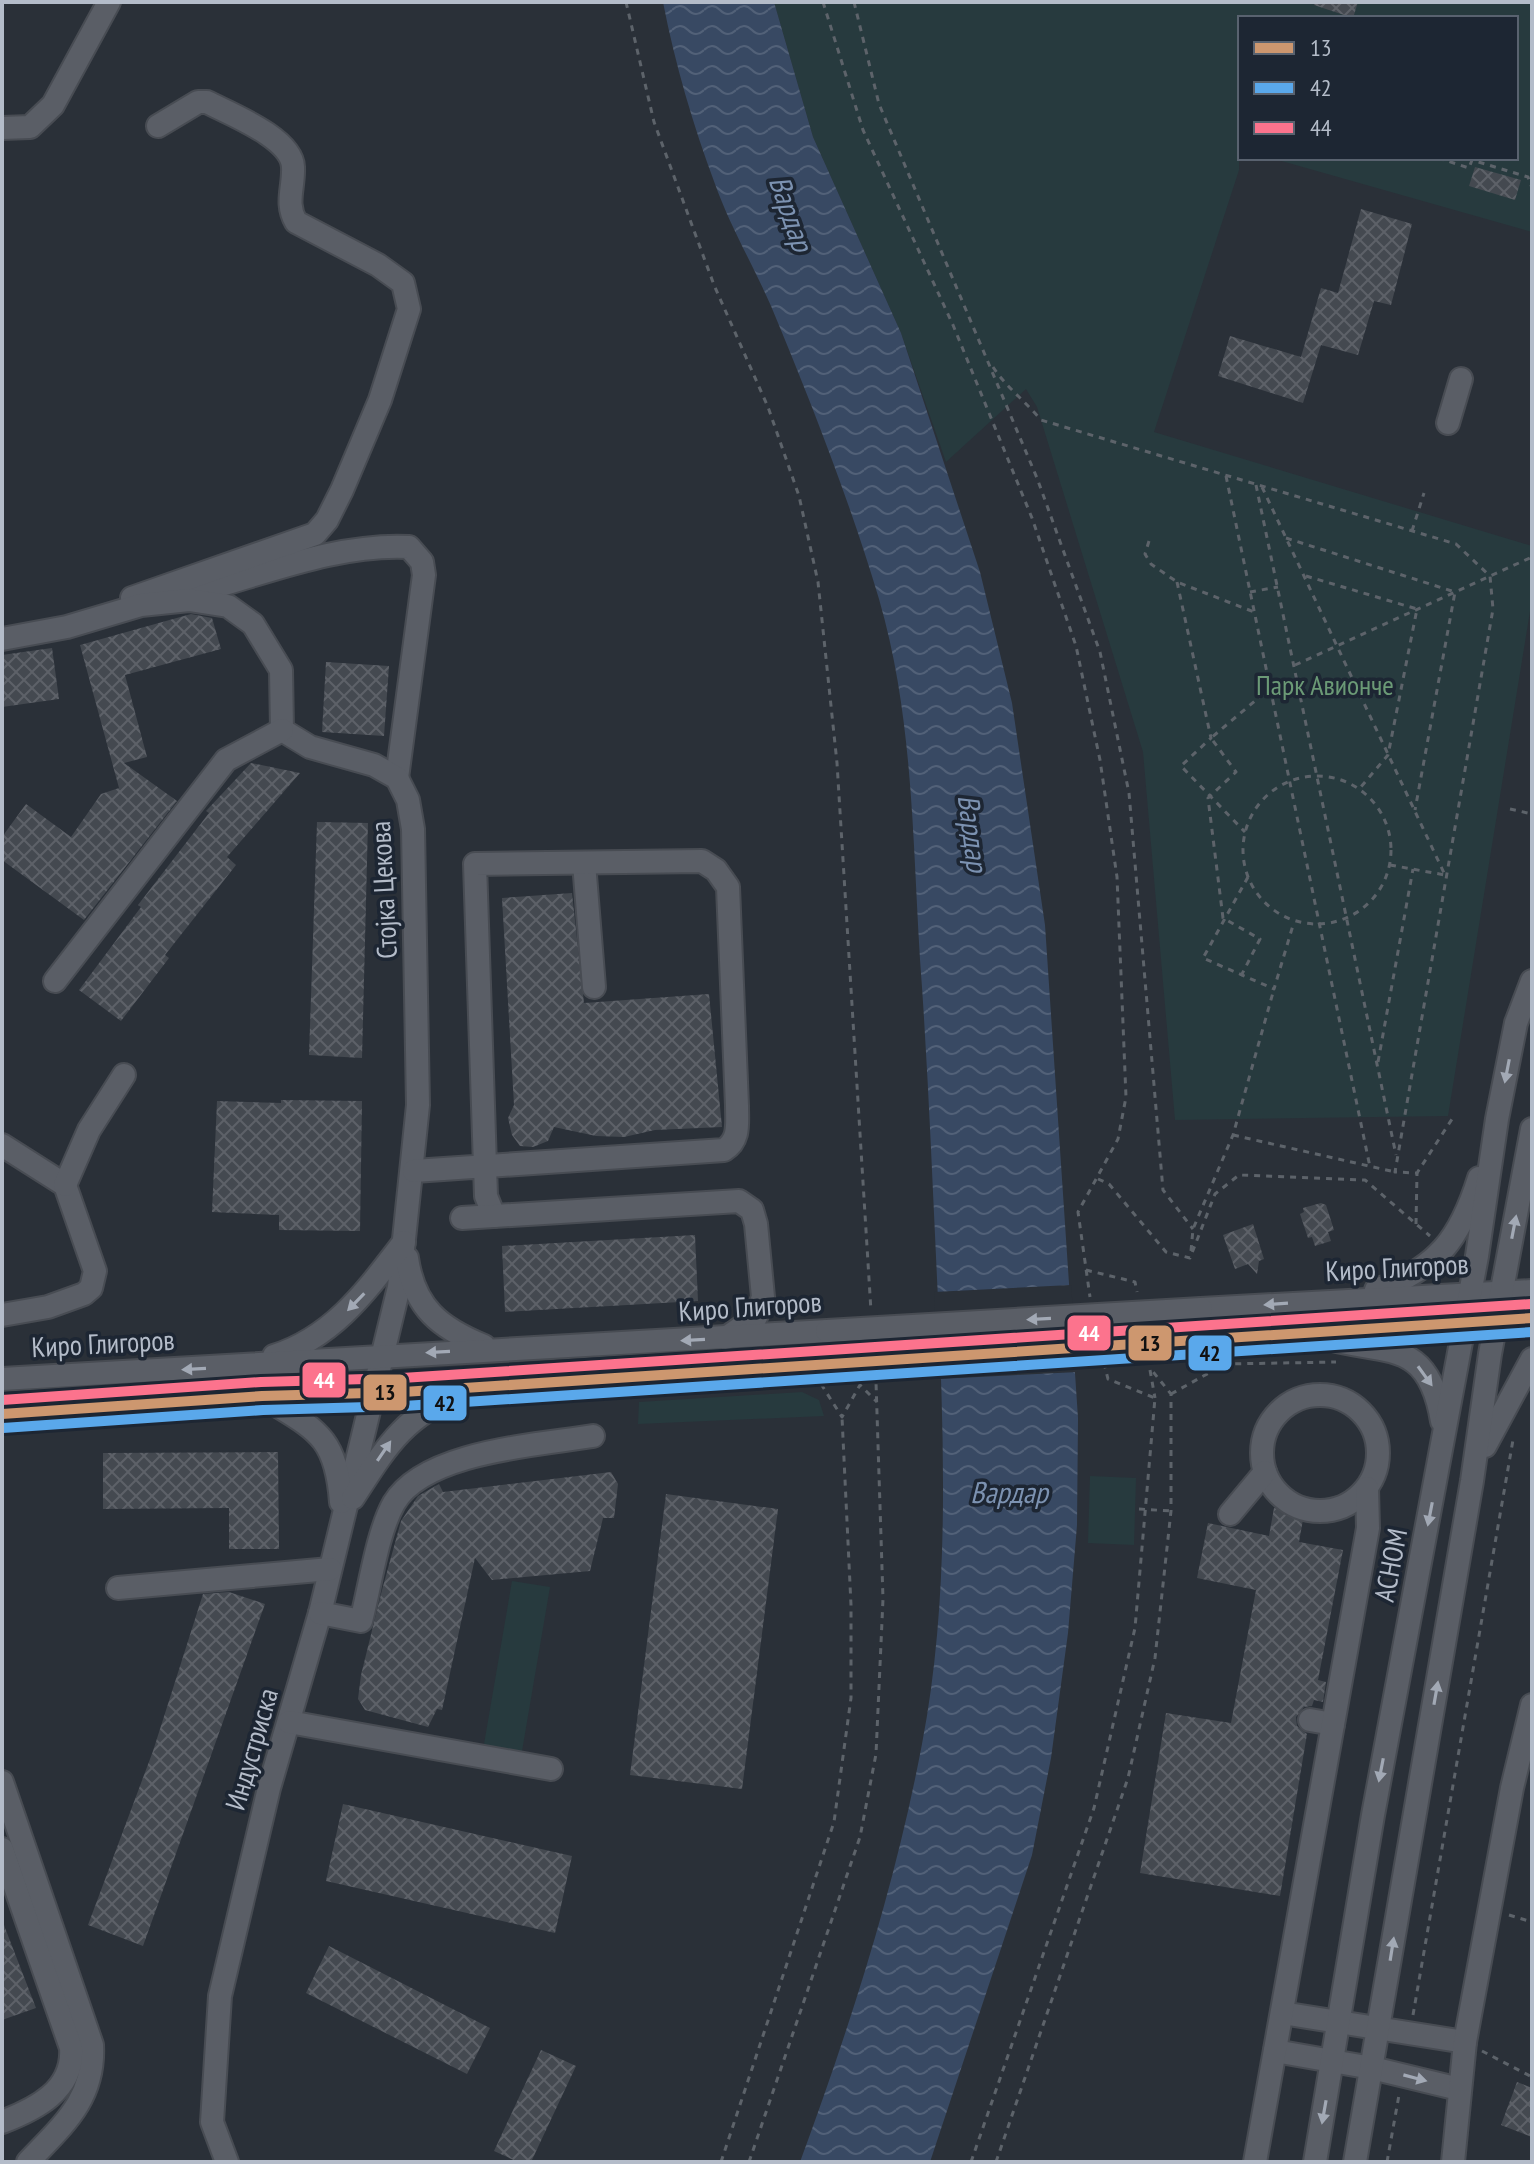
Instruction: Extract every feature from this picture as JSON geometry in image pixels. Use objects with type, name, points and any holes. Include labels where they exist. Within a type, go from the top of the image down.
[{"type":"street","points":[[2,128],[30,127],[53,105],[109,2]]},
{"type":"street","points":[[2,625],[111,606],[315,534],[327,520],[380,400],[409,309],[403,283],[378,265],[296,222],[289,203],[294,166],[286,148],[275,138],[207,102],[198,102],[158,126]]},
{"type":"street","points":[[1448,423],[1461,379]]},
{"type":"street","points":[[2,639],[67,627],[304,561],[383,546],[409,547],[422,562],[424,575],[397,778],[374,765],[310,747],[282,730]]},
{"type":"street","points":[[141,605],[189,600],[228,606],[253,624],[281,670],[282,730]]},
{"type":"street","points":[[55,981],[226,760],[282,730]]},
{"type":"street","name":"Стојка Цекова","points":[[383,1355],[399,1287],[414,1171],[419,1021],[413,829],[408,800],[397,778]]},
{"type":"street","points":[[414,1171],[485,1166],[724,1150],[733,1144],[737,1133],[728,887],[716,870],[702,861],[475,864],[485,1166],[486,1196],[494,1216]]},
{"type":"street","points":[[584,863],[594,987]]},
{"type":"street","name":"АСНОМ","points":[[1315,2162],[1373,1815],[1470,1293],[1497,1119],[1516,1023],[1532,981]]},
{"type":"street","points":[[65,1185],[89,1130],[124,1075]]},
{"type":"street","points":[[1352,1298],[1406,1280],[1427,1267],[1454,1239],[1473,1196],[1497,1119]]},
{"type":"street","points":[[1355,2162],[1472,1481],[1490,1354],[1532,1129]]},
{"type":"street","points":[[2,1145],[65,1185],[95,1271],[91,1288],[48,1307],[2,1315]]},
{"type":"street","points":[[462,1218],[739,1201],[752,1210],[756,1224],[763,1297],[756,1317],[726,1338]]},
{"type":"street","points":[[405,1241],[419,1296],[437,1323],[493,1349]]},
{"type":"street","points":[[240,1367],[312,1342],[357,1304],[405,1241]]},
{"type":"street","name":"Киро Глигоров","points":[[2,1379],[240,1367],[383,1355],[726,1338],[1352,1298],[1532,1291]]},
{"type":"street","points":[[763,1297],[781,1321],[816,1332]]},
{"type":"street","name":"Киро Глигоров","points":[[2,1414],[1204,1341],[1532,1318]]},
{"type":"street","points":[[1305,1332],[1350,1345],[1393,1349],[1412,1359],[1430,1379],[1438,1397],[1444,1437]]},
{"type":"street","name":"Индустриска","points":[[227,2162],[212,2122],[220,1996],[269,1788],[320,1613],[383,1355]]},
{"type":"street","points":[[1472,1481],[1491,1429],[1532,1359]]},
{"type":"street","points":[[342,1516],[390,1442],[408,1422],[441,1401],[489,1384]]},
{"type":"street","points":[[1255,2162],[1365,1541],[1367,1488],[1378,1456],[1371,1423],[1353,1405],[1329,1395],[1296,1400],[1281,1409],[1264,1438],[1265,1472],[1275,1489],[1289,1502],[1306,1509],[1325,1511],[1342,1507],[1367,1488]]},
{"type":"street","points":[[262,1396],[320,1432],[331,1452],[339,1479],[342,1516]]},
{"type":"street","points":[[320,1613],[361,1621],[391,1509],[403,1492],[423,1476],[455,1462],[593,1436]]},
{"type":"street","points":[[1230,1514],[1265,1472]]},
{"type":"street","points":[[1342,1507],[1359,1522],[1365,1541]]},
{"type":"street","points":[[118,1588],[184,1591],[330,1569]]},
{"type":"street","points":[[1453,2162],[1465,2042],[1509,1803],[1532,1705]]},
{"type":"street","points":[[1310,1720],[1333,1724]]},
{"type":"street","points":[[289,1722],[551,1769]]},
{"type":"street","points":[[2,1782],[92,2045],[93,2071],[85,2093],[63,2124],[28,2162]]},
{"type":"street","points":[[2,1849],[71,2048],[73,2066],[54,2093],[36,2109],[2,2122]]},
{"type":"street","points":[[1282,2013],[1465,2042]]},
{"type":"street","points":[[1275,2051],[1372,2068],[1459,2089]]},
{"type":"path","points":[[626,2],[654,122],[714,285],[768,407],[799,496],[818,582],[837,763],[872,1324]]},
{"type":"path","points":[[823,2],[863,130],[953,325],[1032,518],[1076,646],[1100,760],[1117,877],[1126,1097],[1118,1139],[1078,1212],[1092,1301]]},
{"type":"path","points":[[854,2],[879,104],[1037,478],[1100,652],[1129,793],[1163,1190],[1193,1229]]},
{"type":"path","points":[[1444,160],[1469,168],[1472,160],[1528,177],[1532,188]]},
{"type":"path","points":[[987,358],[1004,384],[1016,390],[1041,420],[1456,544],[1490,576],[1493,609],[1395,1172]]},
{"type":"path","points":[[1226,476],[1370,1167]]},
{"type":"path","points":[[1256,485],[1396,1156]]},
{"type":"path","points":[[1262,487],[1445,875]]},
{"type":"path","points":[[1412,531],[1424,493]]},
{"type":"path","points":[[1286,538],[1455,592]]},
{"type":"path","points":[[1149,541],[1145,554],[1151,564],[1177,582],[1254,612]]},
{"type":"path","points":[[1294,665],[1532,557]]},
{"type":"path","points":[[1304,575],[1417,609]]},
{"type":"path","points":[[1177,582],[1211,738],[1236,772],[1208,798]]},
{"type":"path","points":[[1250,592],[1278,587]]},
{"type":"path","points":[[1415,810],[1455,592]]},
{"type":"path","points":[[1360,788],[1388,755],[1417,609]]},
{"type":"path","points":[[1245,832],[1208,798],[1181,766],[1270,687]]},
{"type":"path","points":[[1317,775],[1339,778],[1360,788],[1376,803],[1387,822],[1391,843],[1390,865],[1382,887],[1367,906],[1347,919],[1319,924],[1294,921],[1267,904],[1248,877],[1243,855],[1245,832],[1262,801],[1289,780],[1317,775]]},
{"type":"path","points":[[1208,798],[1223,918]]},
{"type":"path","points":[[1510,809],[1532,814]]},
{"type":"path","points":[[1390,865],[1445,875]]},
{"type":"path","points":[[1377,1066],[1413,869]]},
{"type":"path","points":[[1248,877],[1203,958],[1274,989]]},
{"type":"path","points":[[1223,918],[1260,939],[1241,976]]},
{"type":"path","points":[[1190,1258],[1193,1229],[1233,1135],[1294,921]]},
{"type":"path","points":[[1416,1224],[1417,1173],[1454,1116]]},
{"type":"path","points":[[1233,1135],[1370,1167],[1417,1173]]},
{"type":"path","points":[[1190,1258],[1215,1194],[1239,1175],[1365,1180],[1435,1240]]},
{"type":"path","points":[[1098,1179],[1109,1184],[1166,1252],[1190,1258]]},
{"type":"path","points":[[1171,1394],[1225,1364],[1336,1362]]},
{"type":"path","points":[[721,2162],[834,1822],[851,1698],[851,1605],[842,1417],[819,1364]]},
{"type":"path","points":[[971,2162],[1094,1808],[1135,1628],[1155,1398],[1108,1379],[1105,1364]]},
{"type":"path","points":[[996,2162],[1128,1778],[1155,1658],[1171,1511],[1171,1394],[1150,1368]]},
{"type":"path","points":[[749,2162],[860,1837],[876,1754],[882,1666],[875,1371]]},
{"type":"path","points":[[842,1417],[860,1385],[877,1402]]},
{"type":"path","points":[[1413,2015],[1514,1435]]},
{"type":"path","points":[[1139,1509],[1171,1511]]},
{"type":"path","points":[[1465,2042],[1532,2077]]},
{"type":"path","points":[[1387,2162],[1400,2091]]},
{"type":"green space","name":"Парк Авионче","points":[[774,2],[1532,2],[1532,232],[1278,160],[1518,160],[1518,16],[1238,16],[1239,170],[1154,432],[1532,546],[1532,599],[1448,1116],[1175,1120],[1143,752],[1037,407],[1026,389],[946,462],[901,333],[813,137]]},
{"type":"green space","points":[[802,1392],[819,1400],[824,1416],[638,1424],[639,1402]]},
{"type":"green space","points":[[1090,1476],[1136,1478],[1134,1545],[1088,1543]]},
{"type":"green space","points":[[512,1581],[550,1587],[521,1757],[483,1750]]},
{"type":"water","name":"Вардар","points":[[663,2],[774,2],[813,137],[901,333],[980,572],[1012,703],[1045,925],[1078,1418],[1077,1525],[1068,1633],[1051,1758],[1032,1855],[930,2162],[800,2162],[853,2008],[899,1851],[922,1744],[937,1634],[943,1522],[940,1354],[927,1065],[906,743],[891,647],[867,562],[801,378],[715,184],[685,94]]},
{"type":"pier","points":[[1071,1285],[1078,1372],[937,1379],[934,1292]]},
{"type":"building","points":[[1315,2],[1358,2],[1354,16],[1314,5]]},
{"type":"building","points":[[1475,167],[1521,180],[1515,200],[1469,186]]},
{"type":"building","points":[[1361,209],[1412,224],[1391,305],[1374,301],[1358,355],[1321,345],[1303,403],[1218,376],[1230,336],[1301,357],[1321,288],[1338,293]]},
{"type":"building","points":[[191,614],[212,618],[221,649],[125,675],[147,757],[124,763],[177,801],[84,920],[2,860],[2,837],[26,804],[71,837],[101,794],[119,788],[80,645]]},
{"type":"building","points":[[52,648],[59,699],[2,707],[2,655]]},
{"type":"building","points":[[326,662],[389,666],[384,736],[322,732]]},
{"type":"building","points":[[251,763],[300,773],[227,857],[236,865],[165,955],[169,958],[121,1021],[79,990],[141,907],[138,905],[209,813],[206,811]]},
{"type":"building","points":[[317,822],[368,823],[362,1058],[309,1055]]},
{"type":"building","points":[[572,893],[584,1003],[709,994],[722,1127],[655,1130],[624,1137],[596,1136],[554,1127],[548,1141],[533,1147],[520,1146],[512,1135],[508,1118],[514,1105],[502,898]]},
{"type":"building","points":[[281,1100],[362,1101],[360,1231],[279,1230],[279,1215],[212,1212],[217,1101],[281,1103]]},
{"type":"building","points":[[1321,1203],[1326,1205],[1334,1230],[1328,1232],[1331,1241],[1315,1246],[1312,1237],[1308,1238],[1300,1214],[1304,1212],[1303,1208]]},
{"type":"building","points":[[1253,1224],[1264,1259],[1259,1261],[1257,1274],[1248,1264],[1235,1269],[1223,1235]]},
{"type":"building","points":[[695,1235],[698,1301],[505,1312],[502,1246]]},
{"type":"building","points":[[278,1452],[279,1549],[229,1549],[229,1508],[103,1509],[103,1453]]},
{"type":"building","points":[[611,1472],[618,1484],[614,1518],[603,1518],[590,1571],[492,1580],[475,1558],[442,1710],[437,1709],[428,1727],[365,1710],[358,1699],[361,1675],[382,1590],[401,1521],[418,1496],[439,1484],[443,1492]]},
{"type":"building","points":[[666,1494],[778,1509],[742,1789],[630,1775]]},
{"type":"building","points":[[1274,1508],[1304,1514],[1299,1542],[1343,1550],[1318,1680],[1326,1682],[1323,1702],[1314,1700],[1312,1706],[1304,1707],[1296,1717],[1297,1726],[1307,1734],[1280,1896],[1140,1873],[1166,1713],[1231,1723],[1256,1590],[1197,1578],[1208,1523],[1269,1536]]},
{"type":"building","points":[[229,1592],[265,1604],[143,1946],[88,1925],[153,1751],[203,1594]]},
{"type":"building","points":[[343,1804],[572,1856],[555,1933],[326,1881]]},
{"type":"building","points":[[2,1920],[36,2008],[2,2020]]},
{"type":"building","points":[[329,1946],[490,2028],[467,2074],[306,1993]]},
{"type":"building","points":[[541,2050],[576,2066],[531,2162],[518,2162],[494,2151]]},
{"type":"building","points":[[1517,2082],[1532,2088],[1532,2137],[1501,2125]]},
{"type":"transit line","name":"44","points":[[2,1400],[261,1382],[402,1378],[1531,1304]]},
{"type":"transit line","name":"13","points":[[2,1414],[262,1396],[403,1392],[1532,1318]]},
{"type":"transit line","name":"42","points":[[3,1428],[263,1410],[404,1406],[1532,1332]]}]
